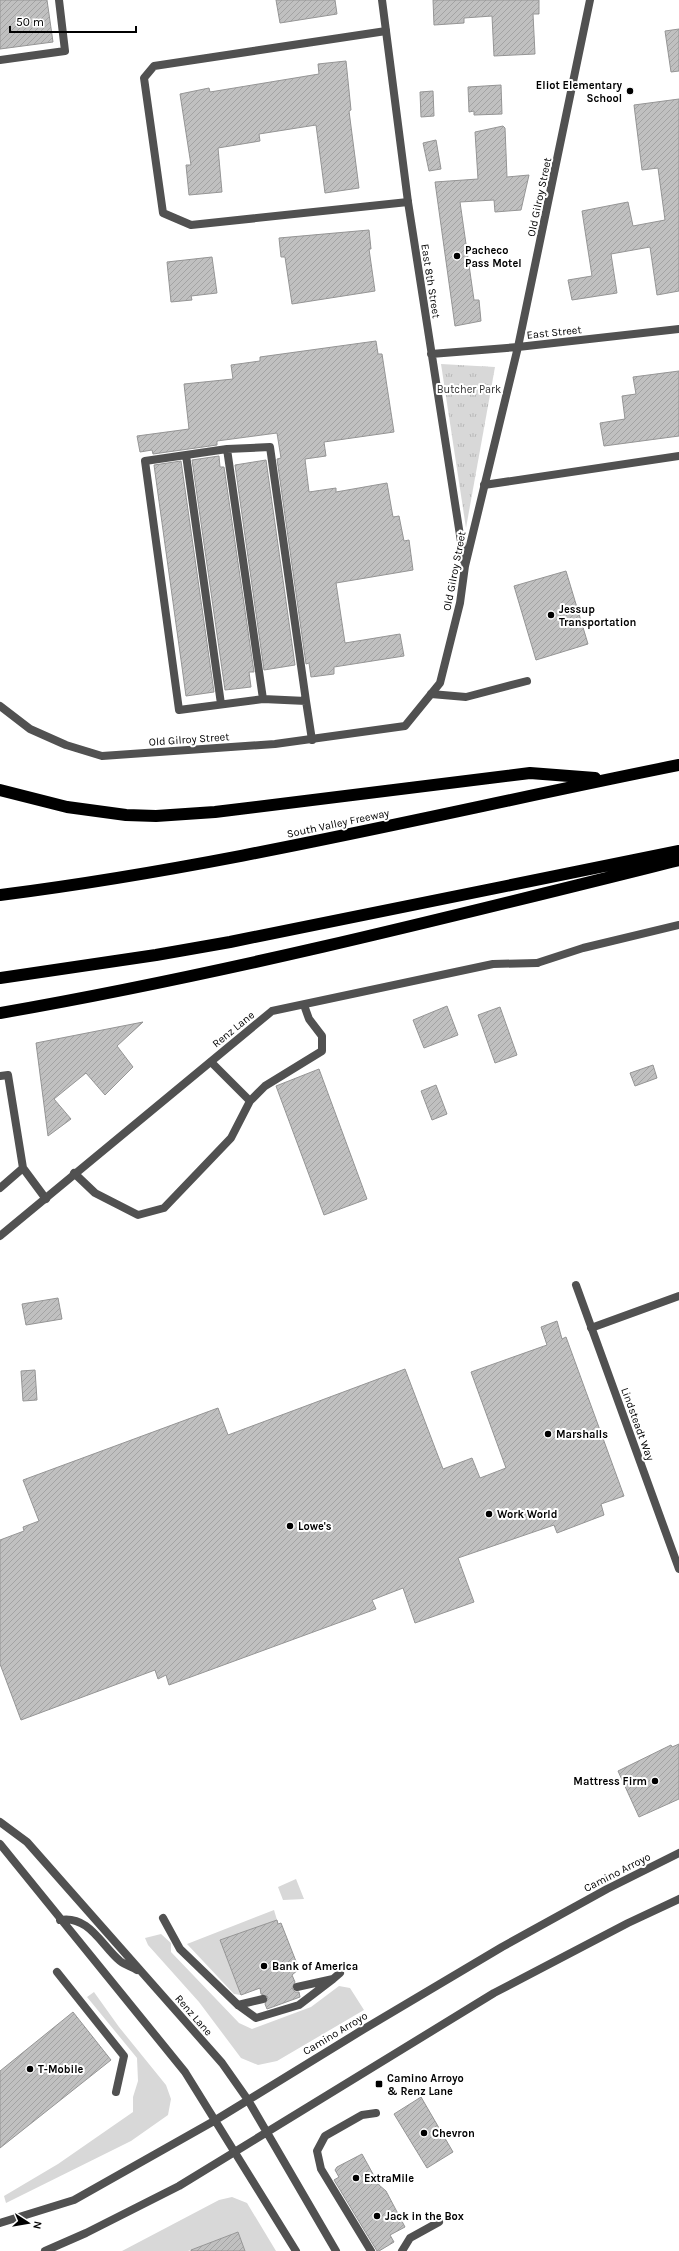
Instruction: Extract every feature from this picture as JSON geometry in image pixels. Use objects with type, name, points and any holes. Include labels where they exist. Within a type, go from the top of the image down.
[{"type":"highway","name":"South Valley Freeway","points":[[0,895],[109,880],[255,854],[679,765]]},
{"type":"highway","points":[[0,790],[67,807],[126,815],[156,816],[215,812],[530,773],[610,779]]},
{"type":"highway","points":[[4,977],[230,942],[679,851]]},
{"type":"highway","points":[[0,1013],[194,976],[370,937],[679,860]]},
{"type":"street","points":[[0,60],[65,51],[59,0]]},
{"type":"street","name":"East 8th Street","points":[[382,0],[408,202],[464,566]]},
{"type":"street","name":"Old Gilroy Street","points":[[0,706],[30,729],[66,745],[102,756],[275,744],[405,726],[440,683],[460,604],[464,566],[518,347],[590,0]]},
{"type":"street","points":[[386,31],[154,66],[144,78],[163,213],[190,225],[408,202]]},
{"type":"street","name":"East Street","points":[[431,354],[518,347],[679,329]]},
{"type":"street","points":[[306,700],[262,699],[180,710],[144,461],[227,449],[270,447],[312,740]]},
{"type":"street","points":[[227,449],[262,699]]},
{"type":"street","points":[[186,455],[221,704]]},
{"type":"street","points":[[484,485],[679,456]]},
{"type":"street","points":[[431,694],[466,696],[527,682]]},
{"type":"street","name":"Renz Lane","points":[[0,1236],[46,1199],[74,1173],[272,1011],[494,964],[537,963],[583,948],[679,925]]},
{"type":"street","points":[[74,1173],[95,1193],[138,1215],[164,1208],[231,1138],[250,1101],[265,1086],[322,1051],[322,1036],[309,1019],[304,1005]]},
{"type":"street","points":[[211,1062],[250,1101]]},
{"type":"street","points":[[0,1076],[8,1075],[23,1168],[46,1199]]},
{"type":"street","points":[[0,1188],[23,1168]]},
{"type":"street","name":"Lindsteadt Way","points":[[576,1285],[679,1569]]},
{"type":"street","points":[[591,1328],[679,1296]]},
{"type":"street","name":"Renz Lane","points":[[0,1822],[27,1842],[222,2063],[248,2100],[336,2251]]},
{"type":"street","points":[[0,1844],[60,1920],[185,2072],[296,2251]]},
{"type":"street","name":"Camino Arroyo","points":[[0,2223],[74,2200],[214,2121],[502,1947],[607,1889],[679,1853]]},
{"type":"street","points":[[45,2251],[86,2233],[179,2186],[494,1993],[628,1923],[679,1900]]},
{"type":"street","points":[[60,1920],[70,1918],[77,1920],[89,1928],[121,1962],[141,1972]]},
{"type":"street","points":[[163,1918],[180,1948],[238,2005],[256,2018],[298,2005],[336,1976],[297,1987]]},
{"type":"street","points":[[58,1972],[124,2056],[116,2092]]},
{"type":"street","points":[[238,2005],[263,1999]]},
{"type":"street","points":[[371,2251],[321,2169],[317,2151],[325,2136],[362,2115],[376,2113]]},
{"type":"street","points":[[402,2251],[410,2238],[439,2222]]},
{"type":"green space","name":"Butcher Park","points":[[441,364],[495,367],[466,528]]},
{"type":"green space","points":[[296,1879],[304,1899],[283,1900],[278,1887]]},
{"type":"green space","points":[[274,1910],[277,1920],[220,1940],[241,1995],[234,1994],[187,1944]]},
{"type":"green space","points":[[161,1934],[171,1943],[171,1952],[239,2023],[252,2029],[311,2007],[339,1986],[350,1988],[364,2010],[277,2061],[258,2065],[241,2058],[199,2002],[148,1945],[145,1938]]},
{"type":"green space","points":[[94,1992],[119,2027],[166,2085],[171,2099],[168,2115],[131,2141],[6,2203],[4,2196],[58,2164],[133,2112],[133,2097],[138,2081],[137,2058],[87,1997]]},
{"type":"green space","points":[[232,2197],[247,2203],[276,2251],[245,2251],[238,2232],[188,2251],[122,2251],[219,2200]]},
{"type":"building","points":[[0,0],[47,0],[53,42],[0,49]]},
{"type":"building","points":[[276,0],[335,0],[337,14],[280,23]]},
{"type":"building","points":[[433,0],[539,0],[539,14],[533,14],[535,54],[494,56],[492,16],[464,18],[464,23],[434,25]]},
{"type":"building","points":[[679,29],[679,71],[671,72],[665,31]]},
{"type":"building","points":[[346,61],[351,110],[349,111],[359,188],[325,193],[316,125],[259,134],[260,141],[218,148],[222,192],[189,195],[186,165],[191,165],[180,94],[209,88],[210,92],[319,74],[318,64]]},
{"type":"building","points":[[501,85],[502,114],[474,115],[474,111],[469,112],[468,87]]},
{"type":"building","points":[[433,91],[434,116],[421,117],[420,92]]},
{"type":"building","points":[[679,99],[679,291],[657,295],[650,247],[611,254],[617,293],[572,300],[568,280],[592,276],[582,211],[628,202],[633,226],[665,220],[658,168],[642,170],[634,105]]},
{"type":"building","name":"Pacheco Pass Motel","points":[[503,126],[505,128],[507,177],[529,175],[521,210],[495,212],[494,200],[460,202],[474,300],[479,300],[481,321],[455,326],[435,182],[478,179],[475,132]]},
{"type":"building","points":[[436,140],[441,169],[429,171],[423,143]]},
{"type":"building","points":[[369,230],[371,249],[369,249],[375,291],[292,304],[285,257],[281,257],[279,238]]},
{"type":"building","points":[[212,257],[217,293],[191,296],[192,300],[171,302],[167,262]]},
{"type":"building","points":[[376,341],[378,354],[382,354],[394,432],[324,442],[326,456],[305,459],[309,492],[336,488],[336,492],[387,483],[393,517],[399,516],[404,541],[409,540],[413,570],[336,583],[345,643],[400,634],[404,656],[334,667],[334,674],[311,677],[309,663],[306,664],[277,459],[281,458],[277,433],[217,441],[217,445],[153,454],[152,450],[140,452],[137,436],[189,429],[184,384],[233,379],[231,365],[260,361],[260,357]]},
{"type":"building","points":[[679,371],[679,436],[604,446],[600,423],[625,419],[622,396],[636,394],[633,377]]},
{"type":"building","points":[[219,456],[220,467],[224,467],[254,672],[249,672],[251,687],[225,690],[192,460]]},
{"type":"building","points":[[266,460],[295,665],[264,670],[235,465]]},
{"type":"building","points":[[181,461],[214,692],[186,696],[154,465]]},
{"type":"building","name":"Jessup Transportation","points":[[566,571],[588,644],[536,660],[514,586]]},
{"type":"building","points":[[447,1006],[458,1035],[424,1048],[413,1020]]},
{"type":"building","points":[[500,1007],[517,1055],[495,1063],[478,1015]]},
{"type":"building","points":[[143,1022],[117,1046],[133,1067],[105,1095],[86,1073],[54,1099],[71,1119],[48,1136],[36,1043]]},
{"type":"building","points":[[653,1065],[657,1078],[635,1086],[630,1073]]},
{"type":"building","points":[[319,1069],[367,1199],[324,1215],[276,1086]]},
{"type":"building","points":[[436,1085],[447,1114],[432,1120],[421,1091]]},
{"type":"building","points":[[58,1298],[62,1319],[26,1325],[22,1304]]},
{"type":"building","points":[[557,1321],[562,1339],[566,1337],[624,1496],[601,1504],[604,1515],[557,1533],[554,1525],[458,1558],[474,1602],[415,1623],[403,1588],[372,1600],[376,1609],[169,1685],[166,1675],[158,1679],[155,1670],[21,1720],[0,1664],[0,1540],[24,1531],[23,1527],[39,1521],[23,1480],[218,1408],[228,1435],[405,1369],[443,1469],[472,1458],[480,1478],[506,1468],[471,1372],[547,1345],[541,1327]]},
{"type":"building","points":[[35,1370],[37,1400],[23,1401],[21,1371]]},
{"type":"building","points":[[679,1744],[679,1799],[639,1817],[618,1771],[671,1745],[672,1747]]},
{"type":"building","name":"Bank of America","points":[[277,1920],[278,1924],[281,1923],[299,1969],[292,1975],[295,1982],[292,1988],[295,1992],[299,1992],[300,1997],[267,2009],[265,2004],[268,1997],[261,1994],[260,1988],[241,1995],[220,1940]]},
{"type":"building","points":[[73,2012],[111,2060],[0,2148],[0,2071]]},
{"type":"building","name":"Chevron","points":[[421,2097],[453,2152],[427,2168],[394,2114]]},
{"type":"building","points":[[362,2154],[379,2185],[386,2191],[405,2227],[390,2235],[394,2242],[379,2251],[377,2251],[334,2180],[339,2177],[335,2170],[337,2167]]},
{"type":"building","points":[[238,2232],[245,2251],[191,2251],[191,2250]]},
{"type":"place","name":"Eliot Elementary School","points":[[630,91]]},
{"type":"place","name":"Pacheco Pass Motel","points":[[457,256]]},
{"type":"place","name":"Jessup Transportation","points":[[551,615]]},
{"type":"place","name":"Marshalls","points":[[548,1434]]},
{"type":"place","name":"Work World","points":[[489,1514]]},
{"type":"place","name":"Lowe's","points":[[290,1526]]},
{"type":"place","name":"Mattress Firm","points":[[655,1781]]},
{"type":"place","name":"Bank of America","points":[[264,1966]]},
{"type":"place","name":"T-Mobile","points":[[30,2069]]},
{"type":"place","name":"Camino Arroyo & Renz Lane","points":[[379,2084]]},
{"type":"place","name":"Chevron","points":[[424,2133]]},
{"type":"place","name":"ExtraMile","points":[[356,2178]]},
{"type":"place","name":"Jack in the Box","points":[[377,2216]]}]
